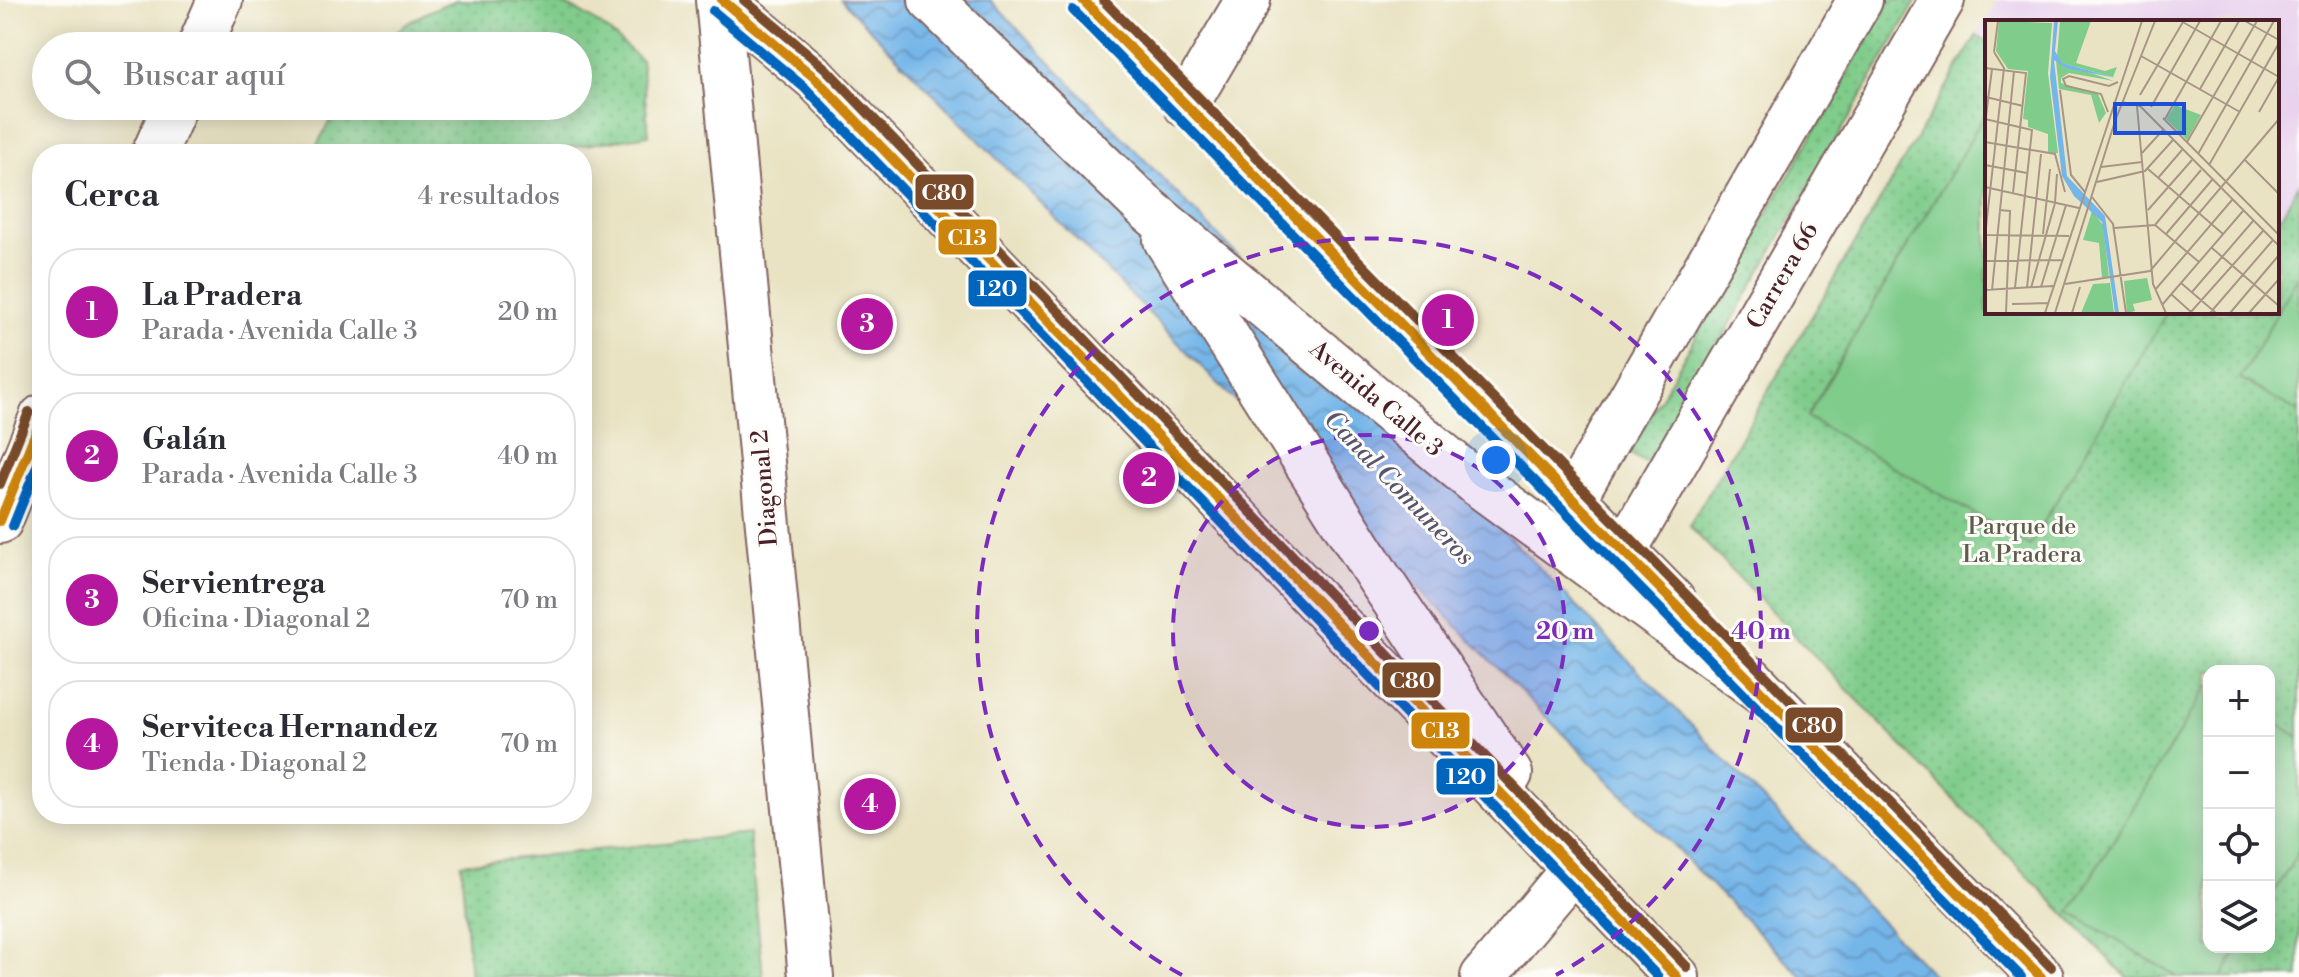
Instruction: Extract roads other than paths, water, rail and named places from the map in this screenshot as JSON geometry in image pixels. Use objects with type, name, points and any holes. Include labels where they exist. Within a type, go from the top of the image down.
[{"type":"main road","points":[[206,32],[220,0]]},
{"type":"main road","name":"Diagonal 2","points":[[720,0],[811,977]]},
{"type":"main road","name":"Avenida Calle 3","points":[[720,0],[815,78],[1677,977]]},
{"type":"main road","name":"Avenida Calle 3","points":[[931,0],[1144,206],[1479,485],[1769,697]]},
{"type":"main road","points":[[1186,105],[1248,0]]},
{"type":"main road","name":"Avenida Calle 3","points":[[1860,0],[1573,499],[2041,977]]},
{"type":"main road","name":"Carrera 66","points":[[1624,551],[1942,0]]},
{"type":"main road","points":[[158,144],[169,120]]},
{"type":"main road","name":"Avenida Calle 3","points":[[1144,206],[1379,578],[1573,870]]},
{"type":"main road","points":[[0,521],[32,442]]},
{"type":"main road","points":[[1483,977],[1573,870]]},
{"type":"water","name":"Canal Comuneros","points":[[841,0],[990,0],[1935,977],[1802,977]]},
{"type":"place","name":"La Pradera","points":[[1448,320]]},
{"type":"place","name":"Servientrega","points":[[867,324]]},
{"type":"place","name":"Galán","points":[[1149,478]]},
{"type":"place","name":"Serviteca Hernandez","points":[[870,804]]},
{"type":"park label","name":"Parque de La Pradera","points":[[2022,541]]}]
